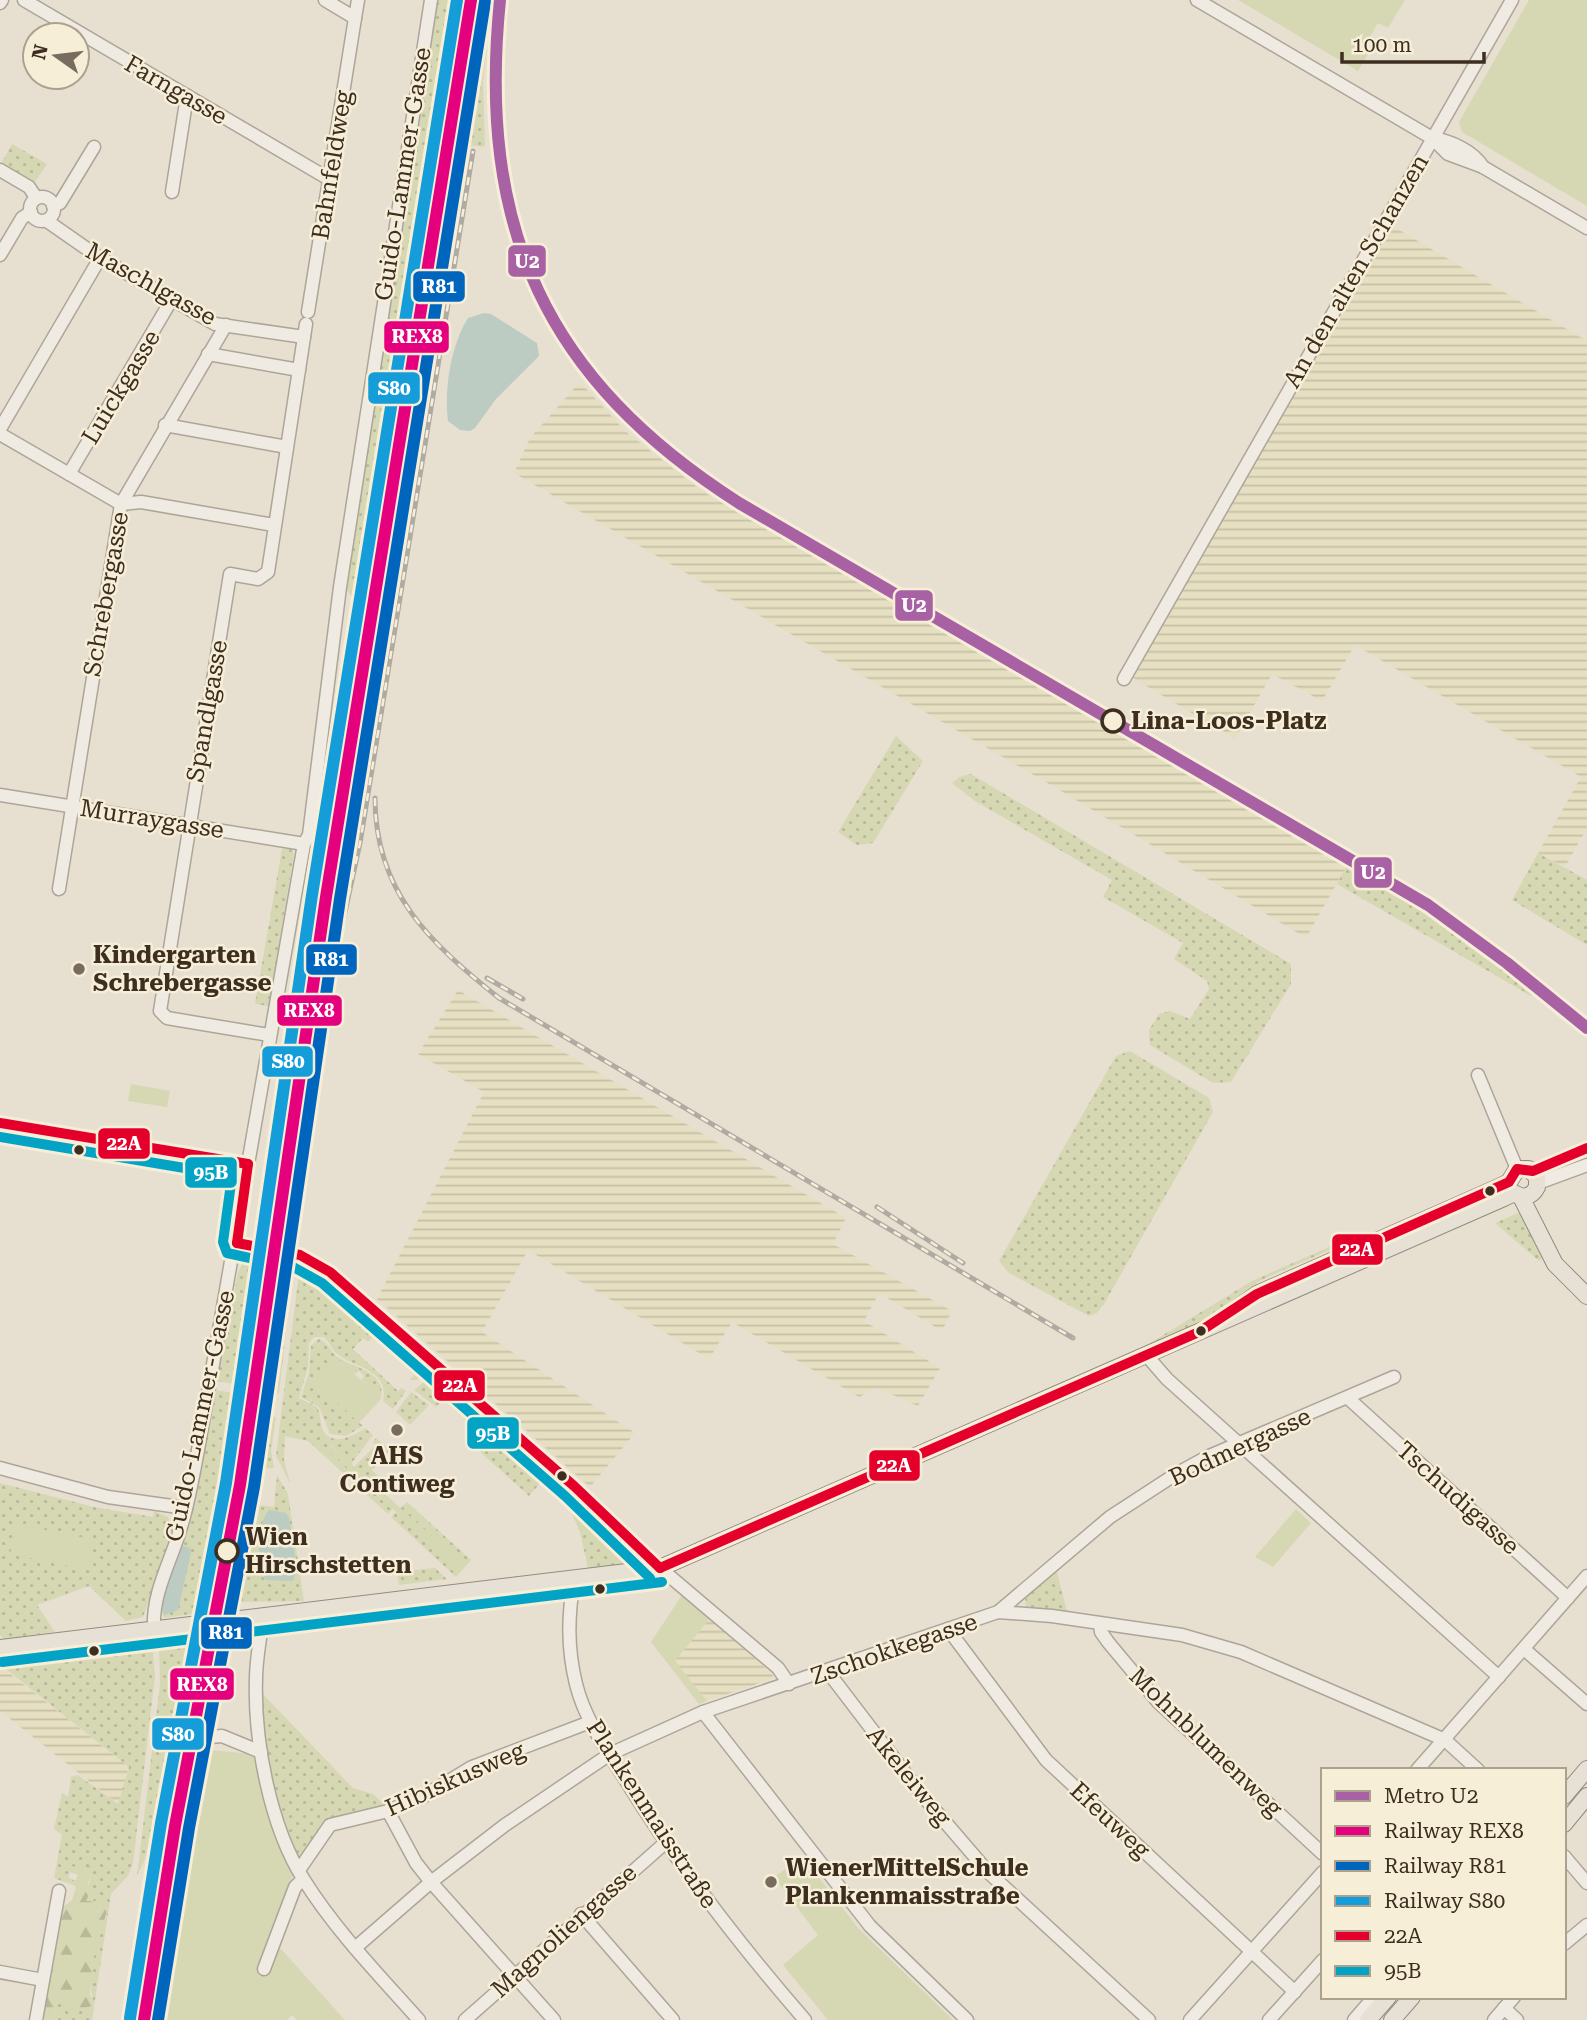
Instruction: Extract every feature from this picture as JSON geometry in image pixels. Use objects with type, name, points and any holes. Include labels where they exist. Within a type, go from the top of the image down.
[{"type":"main road","points":[[1524,1183],[1559,1256],[1587,1284]]},
{"type":"main road","points":[[1524,1183],[1555,1264],[1587,1296]]},
{"type":"main road","points":[[0,1648],[660,1568],[1147,1356],[1524,1183]]},
{"type":"main road","points":[[1566,1794],[1587,1769]]},
{"type":"main road","points":[[1566,1822],[1587,1796]]},
{"type":"main road","points":[[1368,2020],[1386,1999]]},
{"type":"main road","points":[[1392,2020],[1410,1999]]},
{"type":"street","name":"Farngasse","points":[[24,0],[329,179]]},
{"type":"street","points":[[325,0],[355,18]]},
{"type":"street","name":"Bahnfeldweg","points":[[306,324],[358,0]]},
{"type":"street","name":"Guido-Lammer-Gasse","points":[[154,1629],[153,1612],[159,1587],[186,1508],[237,1243],[269,1035],[304,844],[309,835],[338,598],[431,0]]},
{"type":"street","points":[[1196,0],[1432,138],[1454,144],[1479,159],[1483,167],[1587,228]]},
{"type":"street","name":"An den alten Schanzen","points":[[1124,678],[1512,0]]},
{"type":"street","points":[[172,192],[187,96]]},
{"type":"street","points":[[31,212],[38,220],[47,220],[53,206],[60,203],[94,147]]},
{"type":"street","points":[[0,170],[29,187],[36,196],[46,198],[53,206]]},
{"type":"street","points":[[0,255],[22,218],[31,212],[36,196]]},
{"type":"street","name":"Maschlgasse","points":[[47,220],[100,258],[215,324],[306,324]]},
{"type":"street","points":[[100,258],[0,432],[121,504],[141,502],[274,525]]},
{"type":"street","name":"Luickgasse","points":[[69,474],[172,299]]},
{"type":"street","name":"Spandlgasse","points":[[269,1035],[167,1018],[160,1010],[230,574],[258,579],[265,576],[306,324]]},
{"type":"street","name":"Schrebergasse","points":[[59,889],[121,504],[226,325]]},
{"type":"street","points":[[208,354],[299,370]]},
{"type":"street","points":[[165,425],[287,447]]},
{"type":"street","name":"Murraygasse","points":[[0,795],[304,844]]},
{"type":"street","points":[[1478,1074],[1524,1183]]},
{"type":"street","points":[[0,1124],[248,1164]]},
{"type":"street","points":[[1524,1183],[1587,1149]]},
{"type":"street","points":[[1524,1183],[1587,1166]]},
{"type":"street","points":[[237,1243],[300,1255],[330,1272],[381,1320],[569,1481],[660,1568],[776,1666],[789,1684]]},
{"type":"street","points":[[1147,1356],[1167,1379],[1499,1678]]},
{"type":"street","name":"Bodmergasse","points":[[999,1612],[1110,1517],[1176,1474],[1394,1377]]},
{"type":"street","name":"Tschudigasse","points":[[1348,1398],[1568,1598]]},
{"type":"street","points":[[0,1468],[108,1497],[186,1508]]},
{"type":"street","points":[[1419,1768],[1587,1576]]},
{"type":"street","name":"Plankenmaisstraße","points":[[574,1579],[568,1623],[569,1652],[577,1687],[590,1722],[665,1843],[714,1913],[805,2020]]},
{"type":"street","name":"Zschokkegasse","points":[[355,1948],[431,1882],[515,1817],[610,1754],[703,1712],[828,1672],[999,1612],[1182,1635],[1241,1652],[1445,1740],[1476,1768]]},
{"type":"street","points":[[263,1615],[256,1679],[261,1752],[278,1826],[301,1874],[355,1948],[419,2020]]},
{"type":"street","name":"Mohnblumenweg","points":[[1100,1623],[1101,1632],[1108,1642],[1158,1702],[1321,1852]]},
{"type":"street","name":"Efeuweg","points":[[948,1629],[1046,1760],[1294,1992]]},
{"type":"street","points":[[1524,1648],[1587,1704]]},
{"type":"street","name":"Akeleiweg","points":[[828,1672],[922,1795],[988,1872],[1149,2020]]},
{"type":"street","points":[[703,1712],[870,1926],[967,2020]]},
{"type":"street","name":"Hibiskusweg","points":[[264,1969],[295,1887],[330,1825],[388,1811],[424,1796],[472,1767],[590,1722]]},
{"type":"street","points":[[158,2020],[202,1747],[209,1737],[222,1736],[261,1752]]},
{"type":"street","points":[[388,1811],[416,1863],[431,1882],[554,2020]]},
{"type":"street","name":"Magnoliengasse","points":[[464,2020],[665,1843]]},
{"type":"street","points":[[1566,1858],[1587,1883]]},
{"type":"street","points":[[1190,2020],[1321,1874]]},
{"type":"street","points":[[36,2020],[59,1891]]},
{"type":"street","points":[[582,1914],[673,2020]]},
{"type":"street","points":[[1566,1942],[1587,1926]]},
{"type":"street","points":[[1269,2020],[1321,1962]]},
{"type":"street","points":[[0,1972],[43,1980]]},
{"type":"street","points":[[1354,2020],[1372,1999]]},
{"type":"street","points":[[1494,2020],[1512,1999]]},
{"type":"street","points":[[1504,2008],[1517,2020]]},
{"type":"shaded area","points":[[1389,224],[1587,341],[1587,828],[1565,867],[1538,853],[1581,777],[1355,645],[1322,701],[1272,674],[1235,739],[1133,678]]},
{"type":"shaded area","points":[[484,313],[491,314],[537,343],[539,356],[496,399],[475,428],[470,431],[460,430],[448,421],[450,368],[457,341],[468,318]]},
{"type":"shaded area","points":[[580,382],[625,431],[702,491],[1346,867],[1306,938],[1056,788],[514,473],[530,438]]},
{"type":"shaded area","points":[[458,990],[846,1218],[833,1244],[952,1311],[942,1331],[879,1293],[864,1321],[940,1368],[918,1406],[877,1388],[859,1397],[732,1322],[709,1359],[528,1250],[482,1332],[635,1433],[590,1487],[377,1299],[484,1092],[418,1054]]},
{"type":"shaded area","points":[[269,1510],[286,1513],[289,1518],[297,1568],[293,1581],[265,1580],[259,1535]]},
{"type":"shaded area","points":[[183,1546],[190,1548],[191,1553],[178,1610],[164,1615],[164,1590]]},
{"type":"shaded area","points":[[710,1618],[773,1675],[771,1679],[707,1701],[674,1661]]},
{"type":"shaded area","points":[[0,1666],[129,1767],[118,1804],[0,1711]]},
{"type":"green space","points":[[435,0],[457,0],[356,625],[354,600],[344,586]]},
{"type":"green space","points":[[477,0],[492,0],[483,81],[485,143],[484,147],[468,145],[360,816],[315,1040],[311,1039],[330,910]]},
{"type":"green space","points":[[1238,0],[1405,0],[1388,28],[1378,23],[1362,50],[1368,54],[1358,71]]},
{"type":"green space","points":[[1529,0],[1587,0],[1587,206],[1462,132],[1459,122]]},
{"type":"green space","points":[[12,144],[47,164],[34,183],[1,164]]},
{"type":"green space","points":[[896,736],[923,761],[873,843],[857,845],[838,832]]},
{"type":"green space","points":[[971,774],[1291,964],[1291,984],[1231,1082],[1213,1083],[1150,1045],[1149,1030],[1159,1014],[1170,1011],[1190,1019],[1209,989],[1207,981],[1174,959],[1183,943],[1103,897],[1112,880],[975,801],[952,783],[959,777]]},
{"type":"green space","points":[[290,848],[294,853],[269,1006],[255,1004],[282,849]]},
{"type":"green space","points":[[1538,853],[1587,880],[1587,945],[1512,900]]},
{"type":"green space","points":[[1346,867],[1438,919],[1534,991],[1531,996],[1337,884]]},
{"type":"green space","points":[[1130,1051],[1209,1098],[1213,1112],[1104,1304],[1097,1313],[1089,1316],[1009,1273],[999,1261],[1116,1056]]},
{"type":"green space","points":[[131,1084],[170,1091],[167,1107],[128,1101]]},
{"type":"green space","points":[[1520,1212],[1543,1257],[1539,1261],[1495,1223]]},
{"type":"green space","points":[[1347,1239],[1348,1242],[1261,1280],[1199,1324],[1146,1348],[1145,1346],[1252,1281]]},
{"type":"green space","points":[[256,1255],[235,1384],[217,1381],[238,1272],[245,1259]]},
{"type":"green space","points":[[279,1258],[294,1264],[279,1393],[260,1391],[276,1295]]},
{"type":"green space","points":[[303,1268],[333,1289],[423,1373],[417,1380],[410,1380],[414,1375],[373,1337],[368,1342],[363,1338],[353,1349],[398,1391],[402,1388],[406,1391],[393,1409],[383,1401],[384,1390],[376,1376],[337,1354],[324,1337],[314,1337],[309,1343],[308,1367],[299,1398],[317,1407],[323,1430],[332,1438],[349,1437],[365,1428],[373,1435],[351,1464],[330,1444],[326,1448],[393,1509],[388,1514],[308,1441],[285,1436],[284,1460],[290,1483],[276,1456],[299,1273]]},
{"type":"green space","points":[[319,1339],[339,1358],[375,1377],[382,1390],[381,1399],[361,1380],[364,1376],[359,1371],[355,1374],[335,1357],[313,1380],[363,1426],[346,1436],[330,1434],[319,1407],[301,1397],[309,1373],[311,1345]]},
{"type":"green space","points":[[335,1356],[381,1399],[359,1423],[313,1380]]},
{"type":"green space","points":[[429,1378],[473,1418],[469,1423],[443,1400],[436,1407],[414,1390]]},
{"type":"green space","points":[[216,1390],[234,1393],[198,1613],[164,1618],[160,1606],[162,1596],[188,1527]]},
{"type":"green space","points":[[411,1392],[429,1405],[410,1425],[396,1412]]},
{"type":"green space","points":[[256,1414],[276,1417],[271,1451],[274,1468],[258,1469],[250,1504],[274,1507],[277,1475],[288,1494],[304,1601],[241,1602],[223,1610]]},
{"type":"green space","points":[[482,1425],[543,1480],[529,1496],[468,1441]]},
{"type":"green space","points":[[376,1438],[390,1450],[372,1470],[378,1476],[372,1483],[354,1467],[376,1445],[373,1442]]},
{"type":"green space","points":[[329,1444],[462,1563],[458,1568],[326,1448]]},
{"type":"green space","points":[[0,1483],[94,1507],[153,1517],[154,1511],[168,1517],[173,1532],[143,1617],[126,1621],[89,1586],[37,1605],[55,1632],[4,1639],[0,1635]]},
{"type":"green space","points":[[577,1500],[641,1556],[641,1564],[588,1568],[580,1532],[569,1507]]},
{"type":"green space","points":[[407,1502],[471,1560],[456,1577],[391,1517],[396,1512],[458,1567],[461,1563],[400,1508]]},
{"type":"green space","points":[[1296,1509],[1311,1523],[1273,1567],[1255,1557]]},
{"type":"green space","points":[[16,1524],[95,1540],[89,1570],[10,1554]]},
{"type":"green space","points":[[435,1568],[447,1579],[399,1585],[397,1572]]},
{"type":"green space","points":[[1056,1568],[1067,1611],[1026,1607],[1025,1597]]},
{"type":"green space","points":[[684,1592],[710,1618],[675,1661],[707,1701],[699,1704],[651,1642]]},
{"type":"green space","points":[[183,1637],[188,1641],[189,1649],[158,1830],[151,1830],[145,1859],[137,1876],[160,1684],[159,1645],[166,1638]]},
{"type":"green space","points":[[152,1644],[155,1676],[133,1863],[128,1876],[111,1894],[92,2020],[58,2020],[54,2018],[58,1994],[93,1997],[91,1967],[95,1945],[106,1916],[86,1901],[92,1869],[81,1871],[73,1866],[68,1877],[75,1881],[73,1885],[54,1878],[62,1835],[54,1829],[62,1793],[68,1797],[71,1777],[78,1775],[118,1804],[129,1767],[2,1666],[0,1659]]},
{"type":"green space","points":[[260,1691],[353,1788],[373,1794],[388,1808],[332,1819],[298,1860],[277,1810],[269,1777]]},
{"type":"green space","points":[[200,1724],[202,1741],[156,2020],[148,2020]]},
{"type":"green space","points":[[210,1750],[253,1754],[272,1827],[294,1871],[272,1939],[345,2020],[297,2020],[292,2015],[287,2020],[166,2020],[205,1755]]},
{"type":"green space","points":[[803,1857],[858,1928],[953,2020],[828,2020],[783,1965],[818,1935],[774,1877]]},
{"type":"green space","points":[[73,1866],[81,1871],[89,1866],[93,1869],[88,1884],[91,1890],[86,1901],[100,1901],[107,1911],[95,1950],[90,1989],[91,2006],[70,2013],[58,1995],[54,2018],[58,2020],[42,2020],[62,1908],[72,1900],[76,1887],[73,1885],[78,1875],[70,1872]]},
{"type":"railway","points":[[281,1208],[360,843],[473,151]]},
{"type":"railway","points":[[375,798],[377,831],[385,861],[396,888],[411,913],[451,957],[499,998],[1073,1338]]},
{"type":"railway","points":[[487,978],[523,999]]},
{"type":"railway","points":[[877,1207],[963,1263]]},
{"type":"metro line","name":"U2","points":[[500,0],[496,82],[500,157],[514,227],[538,290],[572,349],[617,404],[672,455],[739,503],[1428,905],[1507,963],[1587,1028]]},
{"type":"rail line","name":"S80","points":[[130,2018],[161,1823],[226,1483],[312,895],[457,0]]},
{"type":"rail line","name":"REX8","points":[[144,2020],[175,1826],[240,1485],[326,897],[471,0]]},
{"type":"rail line","name":"R81","points":[[158,2020],[189,1828],[254,1487],[340,899],[485,2]]},
{"type":"transit line","name":"22A","points":[[0,1123],[248,1164]]},
{"type":"transit line","name":"95B","points":[[0,1137],[232,1176],[223,1242],[227,1253],[295,1268],[322,1283],[565,1496],[650,1578]]},
{"type":"transit line","name":"22A","points":[[660,1568],[1199,1332],[1257,1294],[1509,1182],[1517,1169],[1533,1171],[1587,1148]]},
{"type":"transit line","name":"22A","points":[[237,1243],[248,1164]]},
{"type":"transit line","name":"22A","points":[[237,1243],[300,1255],[330,1272],[574,1486],[660,1568]]},
{"type":"transit line","name":"95B","points":[[2,1662],[662,1582]]},
{"type":"place","name":"Lina-Loos-Platz","points":[[1113,721]]},
{"type":"place","name":"Kindergarten Schrebergasse","points":[[79,969]]},
{"type":"place","name":"AHS Contiweg","points":[[397,1430]]},
{"type":"place","name":"Wien Hirschstetten","points":[[227,1551]]},
{"type":"place","name":"WienerMittelSchule Plankenmaisstraße","points":[[771,1882]]}]
